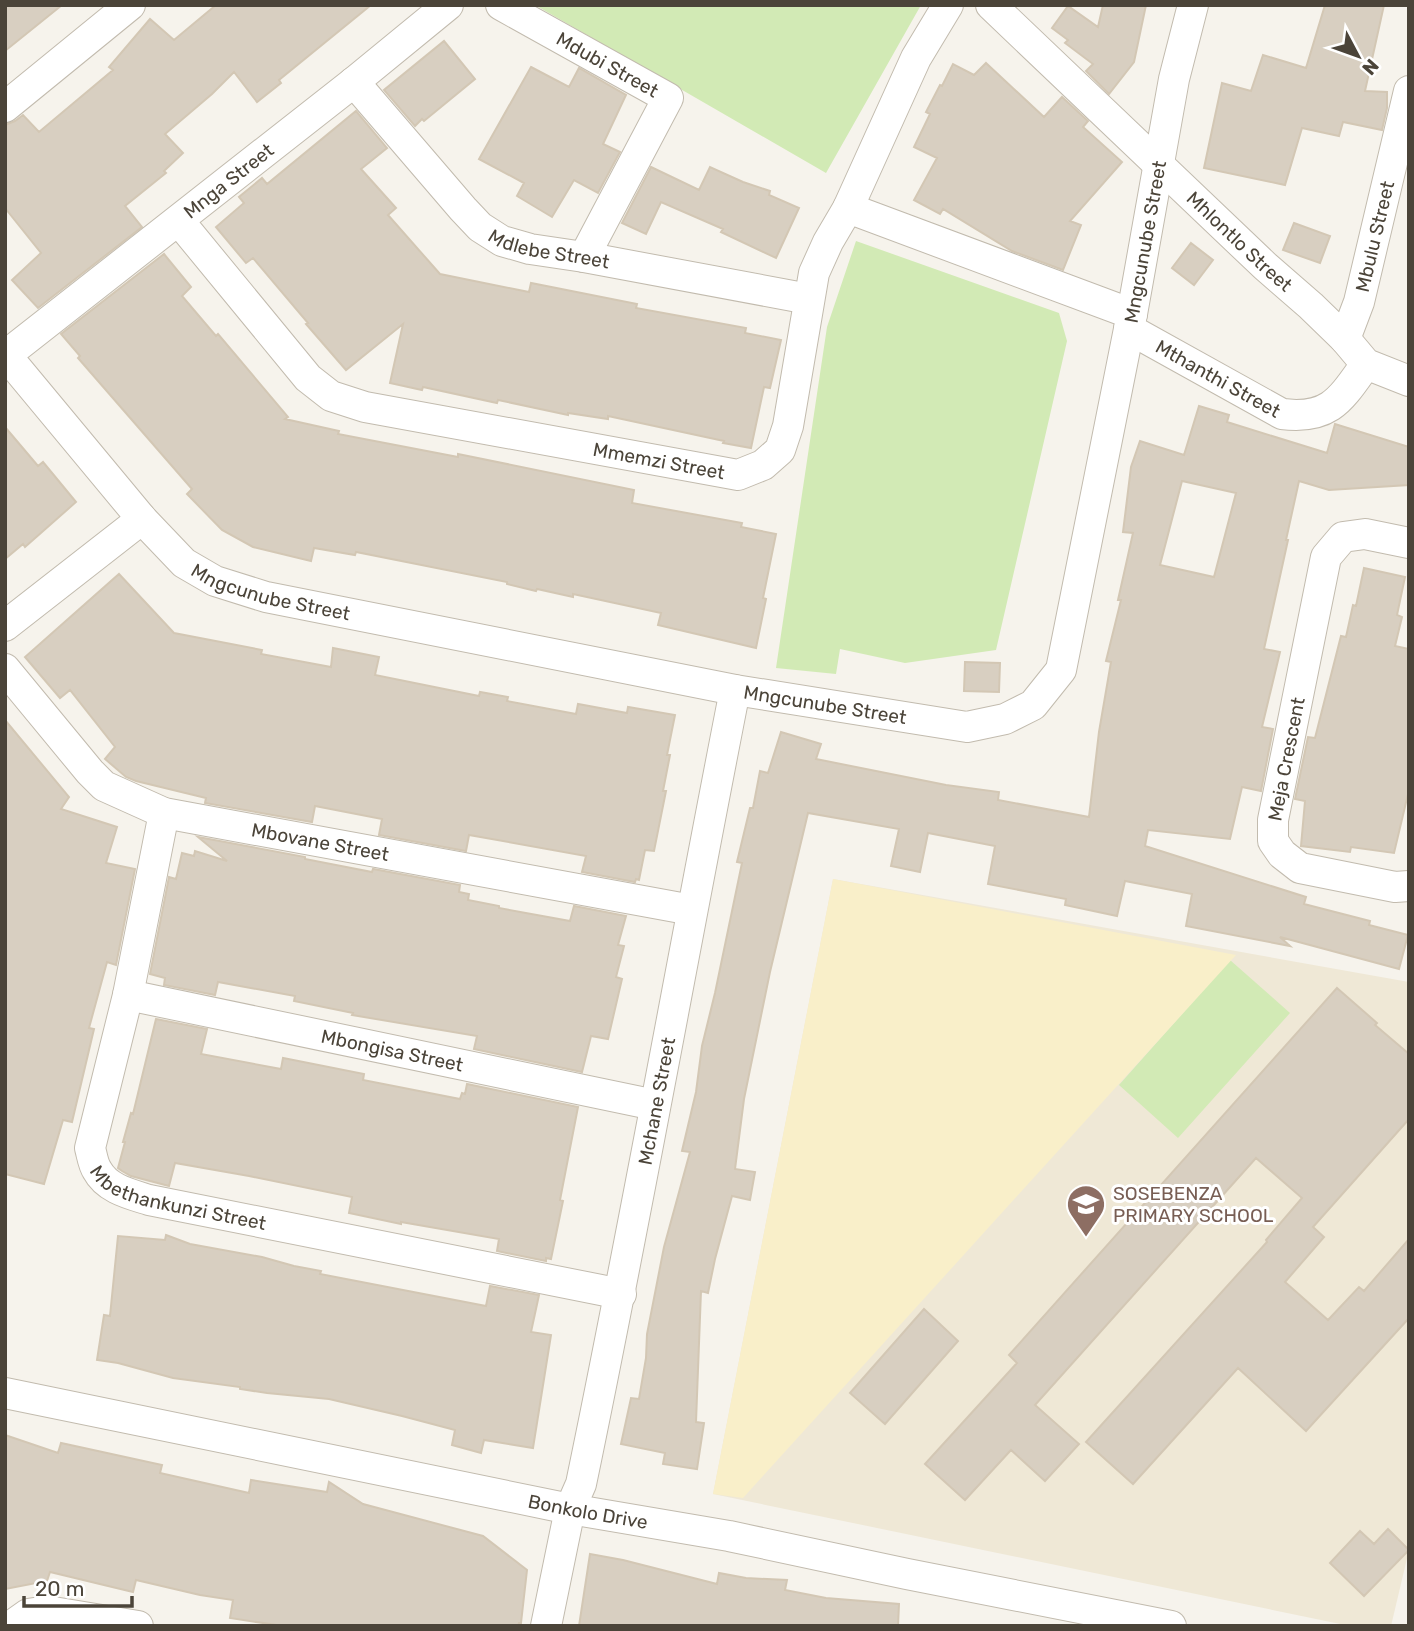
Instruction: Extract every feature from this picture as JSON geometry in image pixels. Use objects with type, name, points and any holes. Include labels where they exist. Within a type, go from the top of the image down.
[{"type":"street","points":[[5,107],[130,5]]},
{"type":"street","name":"Mnga Street","points":[[6,355],[179,221],[448,5]]},
{"type":"street","name":"Mdubi Street","points":[[500,5],[667,97],[584,257]]},
{"type":"street","name":"Mmemzi Street","points":[[179,221],[308,378],[331,396],[365,407],[738,475],[763,465],[780,450],[788,426],[814,273],[848,208],[916,58],[948,5]]},
{"type":"street","name":"Mhlontlo Street","points":[[990,5],[1158,166],[1345,338],[1366,363]]},
{"type":"street","name":"Mngcunube Street","points":[[6,355],[142,519],[184,563],[215,581],[266,597],[735,690],[967,727],[1005,719],[1033,705],[1060,670],[1131,321],[1174,79],[1193,5]]},
{"type":"street","name":"Mdlebe Street","points":[[354,82],[463,209],[480,227],[502,241],[530,249],[809,299]]},
{"type":"street","name":"Mbulu Street","points":[[1345,338],[1398,187],[1409,91]]},
{"type":"street","name":"Mthanthi Street","points":[[848,208],[1131,321],[1282,414],[1298,416],[1324,411],[1343,398],[1366,363]]},
{"type":"street","points":[[1366,363],[1409,381]]},
{"type":"street","points":[[5,625],[142,519]]},
{"type":"street","name":"Meja Crescent","points":[[1409,543],[1366,534],[1343,537],[1326,557],[1273,820],[1273,841],[1282,854],[1300,868],[1395,887],[1409,886]]},
{"type":"street","name":"Mbovane Street","points":[[5,670],[104,786],[164,813],[692,911]]},
{"type":"street","name":"Mchane Street","points":[[546,1626],[570,1509],[581,1484],[621,1294],[735,690]]},
{"type":"street","name":"Mbethankunzi Street","points":[[164,813],[128,995],[90,1148],[97,1170],[108,1183],[120,1191],[162,1203],[621,1294]]},
{"type":"street","name":"Mbongisa Street","points":[[128,995],[655,1105]]},
{"type":"street","name":"Bonkolo Drive","points":[[5,1393],[570,1509],[729,1536],[1171,1626]]},
{"type":"street","points":[[11,1626],[28,1614],[47,1611],[138,1626]]},
{"type":"shaded area","name":"SOSEBENZA PRIMARY SCHOOL","points":[[833,879],[1409,982],[1409,1550],[1391,1626],[1350,1626],[713,1494]]},
{"type":"green space","points":[[535,5],[921,5],[826,173]]},
{"type":"green space","points":[[856,241],[1059,313],[1067,341],[996,650],[905,663],[840,649],[836,674],[776,668],[827,327]]},
{"type":"green space","points":[[1230,960],[1290,1013],[1178,1138],[1119,1085]]},
{"type":"sand","points":[[833,879],[1236,955],[743,1498],[713,1494]]},
{"type":"building","points":[[5,5],[62,5],[5,51]]},
{"type":"building","points":[[216,5],[371,5],[279,80],[281,83],[257,102],[234,72],[165,134],[183,153],[164,171],[166,173],[125,206],[142,227],[38,308],[12,280],[41,253],[5,208],[5,125],[23,115],[39,132],[113,70],[109,67],[150,19],[174,40]]},
{"type":"building","points":[[1103,5],[1146,5],[1134,62],[1109,94],[1086,71],[1093,64],[1065,43],[1068,40],[1052,28],[1068,6],[1098,27]]},
{"type":"building","points":[[1325,5],[1384,5],[1365,91],[1387,92],[1382,130],[1343,122],[1339,136],[1302,128],[1285,185],[1204,168],[1222,83],[1251,91],[1263,55],[1306,68]]},
{"type":"building","points":[[444,41],[475,79],[415,126],[384,90]]},
{"type":"building","points":[[986,63],[1044,117],[1062,97],[1088,121],[1083,127],[1122,162],[1070,221],[1081,225],[1063,270],[1012,251],[943,209],[940,214],[914,200],[937,158],[914,147],[930,114],[926,112],[940,85],[942,86],[953,64],[974,75]]},
{"type":"building","points":[[531,67],[569,87],[579,68],[626,95],[603,144],[620,152],[598,193],[574,180],[552,217],[517,196],[524,183],[479,159]]},
{"type":"building","points":[[356,111],[387,148],[361,169],[396,208],[388,215],[440,274],[529,292],[531,283],[637,304],[636,308],[746,328],[745,333],[781,340],[770,388],[764,387],[751,448],[608,416],[608,419],[568,415],[498,400],[497,403],[423,387],[422,390],[390,383],[403,324],[346,370],[253,258],[246,263],[216,227],[244,203],[239,197],[262,178],[267,184]]},
{"type":"building","points":[[651,167],[699,190],[710,167],[770,191],[769,195],[799,208],[776,258],[721,232],[723,229],[661,202],[646,234],[622,223]]},
{"type":"building","points":[[1294,223],[1330,236],[1320,263],[1283,250]]},
{"type":"building","points":[[1191,243],[1213,260],[1194,285],[1172,268]]},
{"type":"building","points":[[164,254],[191,287],[182,296],[288,417],[285,419],[339,431],[338,434],[458,457],[458,454],[634,490],[632,503],[742,523],[741,527],[776,534],[756,648],[658,625],[661,613],[573,594],[573,597],[537,589],[536,591],[507,582],[356,552],[355,555],[314,548],[311,561],[253,547],[222,530],[187,494],[192,489],[78,358],[80,356],[61,334]]},
{"type":"building","points":[[1199,406],[1229,415],[1227,422],[1327,453],[1335,424],[1409,447],[1409,485],[1329,490],[1299,481],[1264,649],[1280,652],[1262,727],[1273,729],[1261,791],[1242,787],[1230,839],[1148,830],[1145,846],[1306,897],[1304,904],[1370,921],[1369,925],[1408,935],[1399,969],[1280,937],[1290,946],[1186,926],[1192,894],[1125,881],[1117,916],[1065,905],[1066,899],[988,884],[995,846],[928,833],[920,872],[891,866],[899,829],[808,813],[770,972],[744,1099],[735,1169],[755,1172],[750,1200],[732,1196],[708,1293],[701,1291],[696,1422],[704,1423],[697,1469],[663,1464],[665,1453],[621,1444],[631,1398],[639,1399],[647,1334],[664,1247],[690,1152],[682,1151],[742,863],[737,862],[750,808],[753,808],[760,771],[768,773],[781,732],[821,744],[816,759],[946,785],[999,792],[998,800],[1089,817],[1111,662],[1106,661],[1133,533],[1123,532],[1131,467],[1140,441],[1184,455]],"holes":[[[1182,481],[1236,493],[1214,577],[1160,565]]]},
{"type":"building","points":[[5,427],[38,466],[43,462],[76,502],[25,547],[23,544],[5,559]]},
{"type":"building","points":[[1364,568],[1405,577],[1397,615],[1402,617],[1395,646],[1409,649],[1409,790],[1394,853],[1351,847],[1350,852],[1301,846],[1305,801],[1295,799],[1308,737],[1315,738],[1341,636],[1346,637]]},
{"type":"building","points":[[119,574],[174,633],[262,650],[261,654],[331,667],[333,648],[379,657],[375,675],[479,696],[480,692],[508,697],[507,701],[576,714],[578,704],[627,713],[628,707],[675,715],[667,755],[670,755],[663,791],[666,791],[654,851],[645,850],[639,880],[636,879],[635,882],[582,872],[586,856],[469,835],[466,851],[379,835],[382,819],[315,806],[312,822],[205,803],[206,798],[126,777],[105,759],[115,747],[70,690],[60,698],[25,657]]},
{"type":"building","points":[[965,662],[1000,663],[999,692],[964,691]]},
{"type":"building","points":[[5,720],[69,797],[61,809],[117,827],[106,863],[135,869],[116,965],[107,962],[89,1028],[94,1029],[72,1122],[63,1120],[44,1184],[5,1174]]},
{"type":"building","points":[[198,837],[372,872],[373,869],[460,885],[459,892],[469,894],[468,900],[499,908],[570,921],[574,906],[626,916],[618,945],[624,946],[616,977],[622,979],[608,1039],[591,1036],[582,1072],[474,1049],[477,1036],[352,1015],[353,1013],[294,1001],[295,996],[218,982],[215,995],[164,985],[165,978],[150,974],[169,877],[176,879],[182,853],[194,856],[195,851],[227,861]]},
{"type":"building","points":[[1337,988],[1409,1054],[1409,1119],[1313,1227],[1324,1237],[1285,1282],[1328,1320],[1359,1287],[1364,1291],[1409,1239],[1409,1318],[1306,1431],[1238,1368],[1133,1484],[1086,1442],[1267,1242],[1302,1198],[1256,1158],[1035,1405],[1079,1444],[1045,1481],[1011,1450],[965,1500],[925,1464],[1017,1363],[1009,1355]]},
{"type":"building","points":[[156,1019],[207,1029],[201,1054],[281,1069],[283,1058],[364,1074],[363,1080],[460,1099],[462,1093],[465,1094],[467,1084],[578,1107],[551,1259],[546,1258],[546,1261],[497,1251],[499,1239],[349,1213],[352,1197],[175,1163],[169,1186],[122,1171],[118,1168],[123,1142],[131,1113],[133,1114]]},
{"type":"building","points":[[166,1235],[190,1244],[321,1271],[320,1274],[486,1306],[490,1286],[539,1295],[531,1332],[551,1335],[533,1448],[484,1440],[481,1453],[452,1445],[455,1430],[402,1416],[329,1399],[267,1393],[173,1378],[97,1360],[104,1315],[110,1316],[118,1236],[165,1240]]},
{"type":"building","points":[[924,1309],[958,1341],[885,1424],[850,1393]]},
{"type":"building","points":[[5,1435],[58,1453],[61,1443],[162,1465],[160,1473],[249,1493],[251,1480],[327,1492],[329,1482],[363,1504],[483,1536],[527,1570],[521,1623],[518,1626],[283,1626],[230,1618],[233,1600],[136,1580],[133,1592],[50,1572],[47,1581],[5,1589]]},
{"type":"building","points":[[1388,1529],[1409,1550],[1364,1596],[1330,1563],[1360,1531],[1374,1544]]},
{"type":"building","points":[[590,1554],[717,1584],[719,1573],[746,1578],[787,1580],[785,1590],[826,1598],[899,1604],[898,1626],[579,1626]]},
{"type":"place","name":"SOSEBENZA PRIMARY SCHOOL","points":[[1086,1238]]}]
